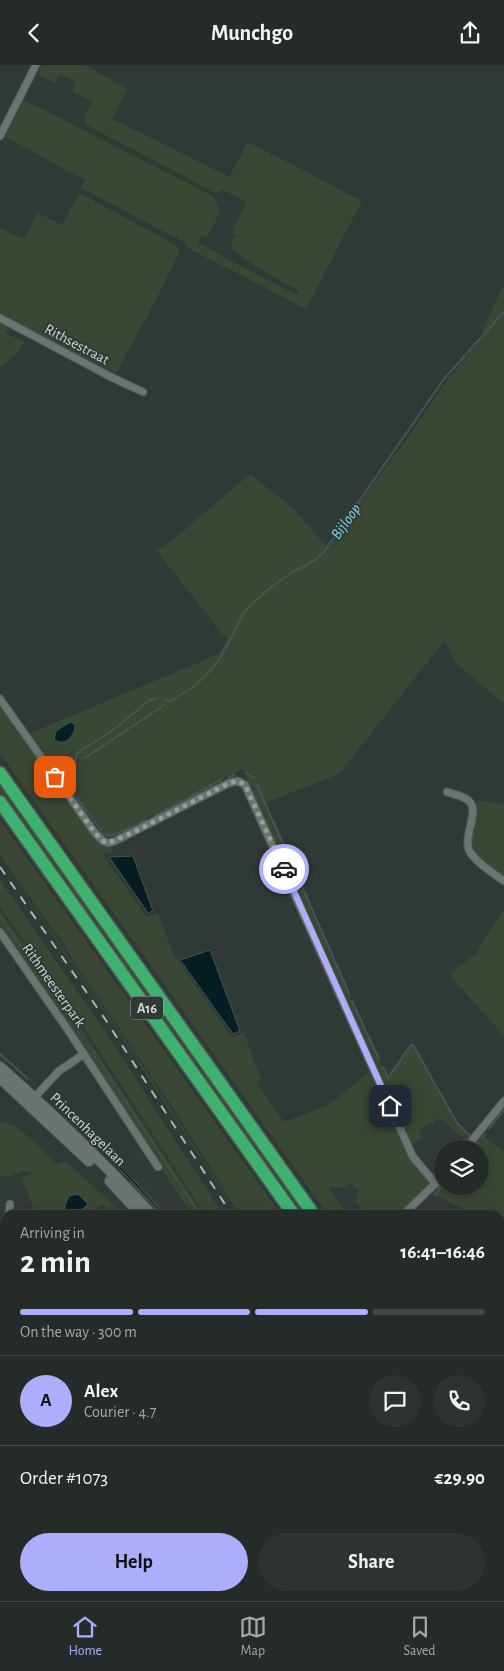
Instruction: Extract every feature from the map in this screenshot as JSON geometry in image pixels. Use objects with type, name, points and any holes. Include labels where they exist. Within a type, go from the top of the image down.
[{"type":"highway","name":"A16","points":[[0,773],[310,1210]]},
{"type":"highway","name":"A16","points":[[0,802],[290,1210]]},
{"type":"main road","name":"Princenhagelaan","points":[[0,1067],[136,1210]]},
{"type":"main road","name":"Princenhagelaan","points":[[0,1078],[31,1101],[127,1189],[147,1210]]},
{"type":"street","points":[[0,136],[36,65]]},
{"type":"street","name":"Rithsestraat","points":[[0,318],[110,377],[143,392]]},
{"type":"street","points":[[0,699],[95,833],[106,842],[112,843],[229,783],[238,781],[245,785],[413,1157],[434,1182]]},
{"type":"street","points":[[447,792],[466,799],[471,803],[473,814],[468,838],[469,848],[473,855],[504,881]]},
{"type":"street","name":"Rithmeesterpark","points":[[0,932],[84,1054],[158,1167]]},
{"type":"street","points":[[31,1101],[59,1071],[84,1054]]},
{"type":"street","points":[[472,1140],[504,1101]]},
{"type":"street","points":[[408,1210],[434,1186]]},
{"type":"street","points":[[9,1210],[10,1204]]},
{"type":"green space","points":[[42,65],[85,65],[127,89],[112,119],[229,177],[248,142],[362,201],[306,309],[186,247],[188,244],[81,188],[85,180],[5,137],[24,100],[213,196],[220,212],[207,238],[202,235],[198,243],[296,295],[299,290],[263,271],[231,247],[235,236],[233,228],[247,202],[223,190],[215,193],[85,124],[86,120],[84,117],[92,101],[73,92],[75,81],[60,74],[55,83],[38,75]]},
{"type":"green space","points":[[79,193],[176,245],[179,253],[116,373],[0,315],[0,228],[24,239],[38,213],[62,225]]},
{"type":"green space","points":[[504,284],[504,704],[455,662],[445,640],[339,774],[265,803],[317,924],[387,1078],[409,1047],[413,1046],[457,1125],[471,1136],[466,1140],[440,1118],[419,1130],[423,1138],[411,1144],[368,1053],[243,769],[109,837],[30,733],[219,654],[227,640],[157,551],[180,534],[250,474],[293,508],[327,547],[409,436],[446,381],[484,336],[482,331]]},
{"type":"green space","points":[[0,319],[13,326],[5,333],[25,342],[15,355],[0,368]]},
{"type":"green space","points":[[0,704],[114,853],[102,854],[147,917],[158,913],[175,959],[232,1037],[244,1033],[261,1080],[256,1082],[284,1122],[331,1103],[371,1071],[411,1160],[433,1184],[404,1210],[363,1210],[356,1202],[358,1190],[350,1183],[344,1187],[328,1187],[344,1210],[324,1210],[0,753]]},
{"type":"green space","points":[[0,783],[303,1210],[297,1210],[0,792]]},
{"type":"green space","points":[[477,800],[504,804],[504,877],[475,852],[472,833]]},
{"type":"green space","points":[[0,820],[277,1210],[237,1210],[179,1117],[68,952],[61,938],[53,930],[0,855]]},
{"type":"green space","points":[[0,859],[122,1035],[235,1210],[235,1210],[115,1027]]},
{"type":"green space","points":[[0,880],[106,1033],[220,1210],[202,1210],[83,1026],[0,907]]},
{"type":"green space","points":[[504,909],[504,1036],[450,976],[477,953]]},
{"type":"green space","points":[[0,911],[80,1027],[200,1210],[189,1210],[73,1032],[0,926]]},
{"type":"green space","points":[[0,1121],[8,1123],[23,1132],[56,1164],[66,1161],[119,1210],[107,1210],[102,1204],[95,1210],[34,1210],[22,1178],[36,1172],[23,1171],[11,1176],[0,1177]]},
{"type":"green space","points":[[482,1135],[488,1140],[478,1140]]},
{"type":"green space","points":[[489,1140],[504,1152],[504,1210],[467,1210],[435,1195],[489,1195]]},
{"type":"green space","points":[[134,1179],[164,1210],[149,1210],[128,1187]]},
{"type":"water","points":[[70,722],[75,725],[71,737],[62,742],[54,739],[56,731]]},
{"type":"water","points":[[133,856],[153,911],[148,913],[109,857]]},
{"type":"water","points":[[0,916],[79,1029],[197,1210],[197,1210]]},
{"type":"water","points":[[210,950],[240,1031],[233,1034],[180,960]]},
{"type":"water","points":[[52,1101],[127,1173],[160,1210]]},
{"type":"water","points":[[78,1194],[88,1204],[81,1210],[66,1210],[65,1205],[69,1196]]},
{"type":"waterway","name":"Bijloop","points":[[164,699],[171,701],[196,685],[219,660],[245,611],[271,587],[323,553],[444,379],[504,312]]},
{"type":"waterway","name":"Bijloop","points":[[58,775],[74,765],[77,753],[113,730],[148,701],[157,698]]},
{"type":"waterway","points":[[85,758],[164,705]]},
{"type":"waterway","points":[[246,773],[254,778]]},
{"type":"waterway","points":[[229,777],[234,775]]},
{"type":"waterway","points":[[154,816],[221,780]]},
{"type":"waterway","points":[[65,781],[103,833],[108,836],[146,820]]},
{"type":"waterway","points":[[257,785],[349,993]]},
{"type":"waterway","points":[[352,1001],[379,1059]]},
{"type":"waterway","points":[[383,1067],[388,1078],[410,1046],[413,1045],[457,1123],[470,1136]]},
{"type":"waterway","points":[[0,1054],[28,1079]]},
{"type":"waterway","points":[[489,1129],[504,1110]]},
{"type":"waterway","points":[[483,1138],[485,1134]]},
{"type":"railway","points":[[0,867],[105,1019],[229,1210]]},
{"type":"way so far","points":[[55,777],[99,838],[108,843],[112,843],[229,783],[238,781],[245,785],[284,869]]},
{"type":"route","points":[[284,869],[390,1106]]}]
